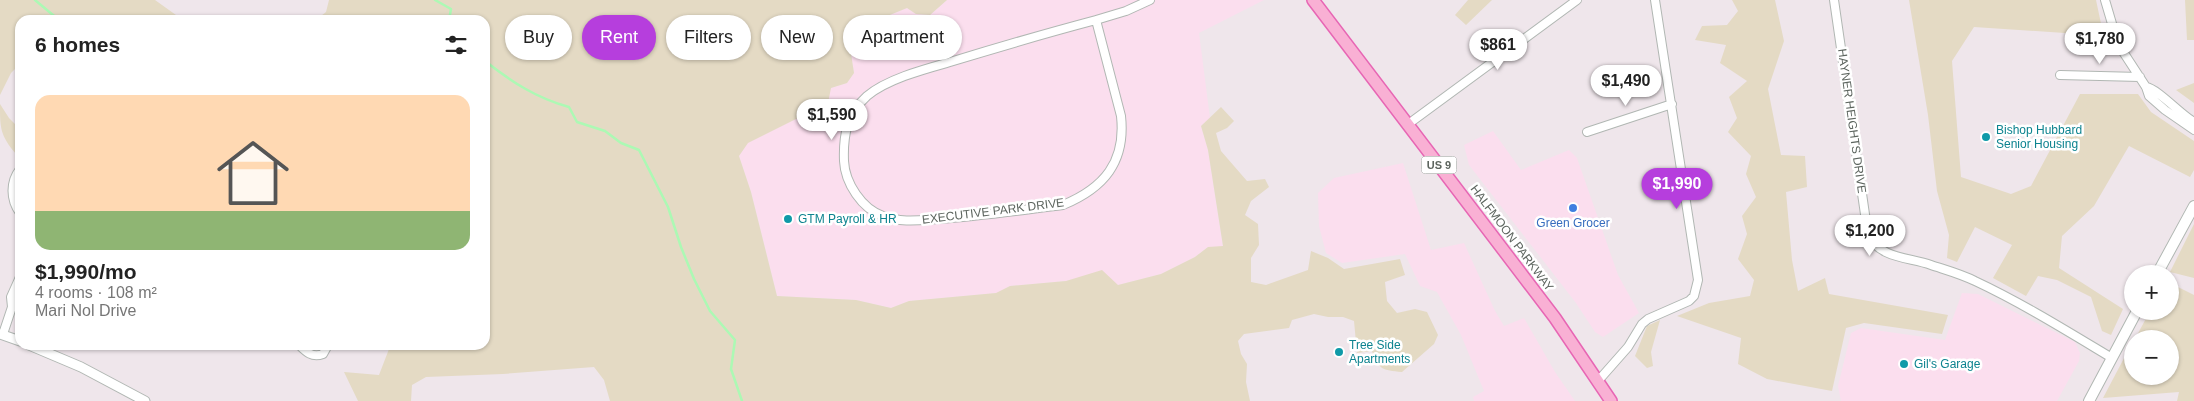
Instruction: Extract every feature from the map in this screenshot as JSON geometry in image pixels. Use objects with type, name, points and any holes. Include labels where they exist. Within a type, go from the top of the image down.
[{"type":"main road","name":"HALFMOON PARKWAY","points":[[1313,0],[1406,125],[1556,318],[1611,401]]},
{"type":"main road","points":[[2163,265],[2194,206]]},
{"type":"main road","points":[[2089,401],[2132,320]]},
{"type":"street","name":"EXECUTIVE PARK DRIVE","points":[[1096,20],[1123,130],[1119,153],[1107,176],[1079,199],[1063,205],[962,218],[916,221],[883,216],[870,210],[857,195],[846,173],[844,138],[851,116],[868,95],[918,72],[1018,41],[1126,11],[1150,0]]},
{"type":"street","points":[[1406,125],[1577,0]]},
{"type":"street","points":[[1598,381],[1628,347],[1642,324],[1648,319],[1690,301],[1696,291],[1698,280],[1655,0]]},
{"type":"street","name":"HAYNER HEIGHTS DRIVE","points":[[1834,0],[1868,235],[1874,246],[1886,253],[1924,263],[1974,280],[2048,320],[2112,358]]},
{"type":"street","points":[[2105,0],[2118,44],[2146,87],[2149,96],[2165,110],[2194,130]]},
{"type":"street","points":[[2060,75],[2140,77]]},
{"type":"street","points":[[2146,87],[2155,90],[2178,111],[2194,122]]},
{"type":"street","points":[[1587,132],[1672,104]]},
{"type":"street","points":[[15,180],[13,199],[15,203]]},
{"type":"street","points":[[12,307],[11,297],[15,288]]},
{"type":"street","points":[[15,303],[1,334],[15,339]]},
{"type":"street","points":[[41,350],[81,367],[145,401]]},
{"type":"street","points":[[305,350],[315,356],[323,354],[325,350]]},
{"type":"shaded area","points":[[0,0],[155,0],[176,15],[15,15],[15,69],[0,95]]},
{"type":"shaded area","points":[[329,0],[947,0],[930,15],[916,14],[907,8],[890,15],[843,15],[843,60],[852,60],[854,73],[847,83],[831,88],[828,103],[748,143],[739,156],[751,192],[777,296],[856,300],[891,308],[909,301],[996,293],[1010,286],[1066,281],[1102,270],[1118,285],[1161,274],[1195,257],[1208,247],[1223,246],[1208,150],[1201,126],[1221,107],[1234,121],[1227,128],[1216,133],[1221,151],[1247,181],[1265,179],[1269,187],[1251,201],[1245,215],[1258,224],[1259,245],[1251,258],[1251,282],[1266,285],[1308,270],[1311,251],[1328,258],[1344,269],[1400,259],[1405,275],[1385,282],[1387,301],[1397,313],[1415,309],[1427,312],[1438,335],[1434,344],[1402,372],[1382,368],[1372,351],[1357,353],[1354,321],[1343,317],[1328,317],[1314,314],[1292,320],[1289,328],[1244,334],[1238,341],[1241,354],[1247,364],[1246,382],[1250,401],[610,401],[604,380],[594,367],[503,374],[426,377],[412,385],[411,401],[358,401],[344,372],[379,375],[389,350],[490,350],[490,15],[322,15],[326,12]]},
{"type":"shaded area","points":[[947,0],[1264,0],[1199,33],[1210,118],[1201,126],[1208,150],[1223,247],[1208,247],[1195,257],[1161,274],[1118,285],[1082,278],[1010,286],[997,293],[909,301],[891,308],[856,300],[777,296],[751,192],[739,156],[747,143],[810,112],[831,88],[847,83],[854,73],[852,60],[962,60],[962,15],[930,15]]},
{"type":"shaded area","points":[[1468,0],[1492,0],[1466,25],[1455,15]]},
{"type":"shaded area","points":[[1732,0],[1775,0],[1784,41],[1768,89],[1781,155],[1805,156],[1807,187],[1786,192],[1792,260],[1798,291],[1825,278],[1829,294],[1948,315],[1942,334],[1864,323],[1846,328],[1832,391],[1767,379],[1738,364],[1741,338],[1677,316],[1709,303],[1750,296],[1754,280],[1738,259],[1747,234],[1742,216],[1756,197],[1746,174],[1751,156],[1728,132],[1737,118],[1729,97],[1747,81],[1720,63],[1726,45],[1695,40],[1702,26],[1727,25],[1738,11]]},
{"type":"shaded area","points":[[1909,0],[2096,0],[2103,33],[2079,34],[1974,27],[1952,61],[1961,177],[2011,194],[2031,186],[2080,94],[2138,94],[2151,112],[2194,141],[2194,170],[2190,177],[2129,146],[2094,206],[2062,236],[2059,268],[2123,309],[2111,335],[2102,331],[2091,297],[2057,280],[2038,276],[2026,296],[1993,278],[2012,245],[1975,227],[1957,262],[1947,258],[1949,235],[1937,191],[1928,115]]},
{"type":"shaded area","points":[[2185,0],[2194,0],[2194,40],[2187,40]]},
{"type":"shaded area","points":[[907,8],[916,14],[930,15],[890,15]]},
{"type":"shaded area","points":[[2194,83],[2194,103],[2176,90]]},
{"type":"shaded area","points":[[0,104],[15,124],[15,153],[4,136],[0,119]]},
{"type":"shaded area","points":[[1493,131],[1521,170],[1569,150],[1577,158],[1618,275],[1639,313],[1603,337],[1595,332],[1576,303],[1469,165],[1464,145]]},
{"type":"shaded area","points":[[1403,163],[1431,250],[1464,243],[1495,311],[1504,326],[1524,318],[1555,372],[1575,401],[1474,401],[1473,397],[1484,391],[1461,335],[1437,292],[1420,286],[1405,254],[1342,263],[1326,253],[1319,226],[1318,193],[1334,178]]},
{"type":"shaded area","points":[[2194,224],[2194,278],[2179,274],[2179,265],[2174,265]]},
{"type":"shaded area","points":[[2179,288],[2194,295],[2194,401],[2177,401],[2179,392],[2103,398],[2124,358],[2124,385],[2179,385],[2179,330],[2140,330],[2145,320],[2179,320]]},
{"type":"shaded area","points":[[1962,293],[1978,294],[2075,342],[2080,353],[2079,361],[2057,401],[1841,401],[1838,386],[1851,333],[1861,328],[1945,340]]},
{"type":"shaded area","points":[[1660,320],[1651,352],[1653,366],[1647,368],[1635,356],[1647,326]]},
{"type":"waterway","points":[[35,0],[53,15]]},
{"type":"waterway","points":[[435,0],[451,9],[450,15]]},
{"type":"waterway","points":[[490,65],[525,88],[546,99],[569,107],[577,122],[605,131],[621,143],[639,150],[668,207],[681,247],[710,311],[735,340],[731,369],[742,401]]},
{"type":"place","name":"Bishop Hubbard Senior Housing","points":[[1986,137]]},
{"type":"place","name":"Green Grocer","points":[[1573,208]]},
{"type":"place","name":"GTM Payroll & HR","points":[[788,219]]},
{"type":"place","name":"Tree Side Apartments","points":[[1339,352]]},
{"type":"place","name":"Gil's Garage","points":[[1904,364]]}]
